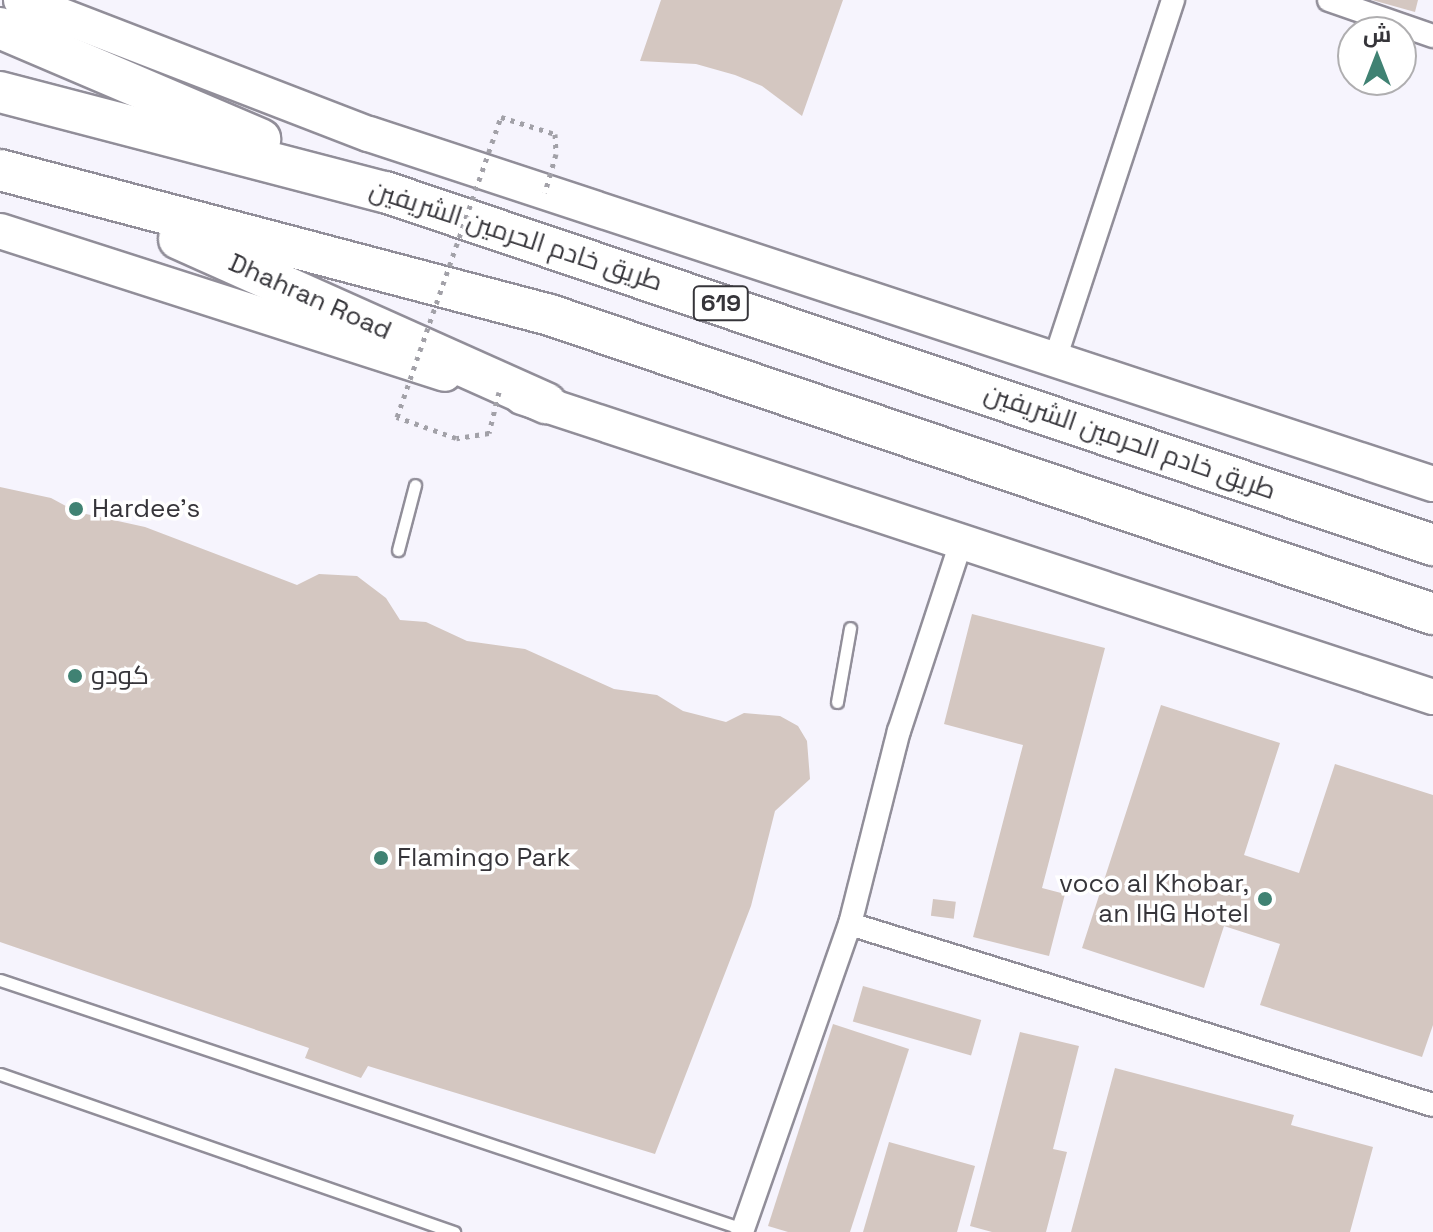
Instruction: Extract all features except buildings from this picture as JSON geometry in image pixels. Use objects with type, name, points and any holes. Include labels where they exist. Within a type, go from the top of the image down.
[{"type":"highway","points":[[0,28],[385,192]]},
{"type":"highway","points":[[0,56],[385,192]]},
{"type":"highway","name":"طريق خادم الحرمين الشريفين","points":[[0,92],[385,192],[1433,545]]},
{"type":"highway","name":"619","points":[[0,170],[550,315],[1433,614]]},
{"type":"highway","name":"Dhahran Road","points":[[73,191],[546,403]]},
{"type":"main road","points":[[21,0],[369,134],[1433,484]]},
{"type":"main road","points":[[0,231],[499,392],[546,403],[1433,697]]},
{"type":"street","points":[[1055,359],[1173,0]]},
{"type":"street","points":[[1329,0],[1433,36]]},
{"type":"street","points":[[743,1231],[850,924],[899,731],[961,542]]},
{"type":"street","points":[[850,924],[1433,1105]]},
{"type":"lane","points":[[398,550],[415,485]]},
{"type":"lane","points":[[837,702],[850,628]]},
{"type":"lane","points":[[0,980],[743,1231]]},
{"type":"lane","points":[[0,1074],[454,1232]]},
{"type":"path","points":[[499,392],[489,433],[456,438],[397,417],[501,117],[555,134],[556,154],[545,192]]},
{"type":"place","name":"Hardee's","points":[[76,509]]},
{"type":"place","name":"كودو","points":[[75,676]]},
{"type":"place","name":"Flamingo Park","points":[[381,858]]},
{"type":"place","name":"voco al Khobar, an IHG Hotel","points":[[1265,899]]}]
